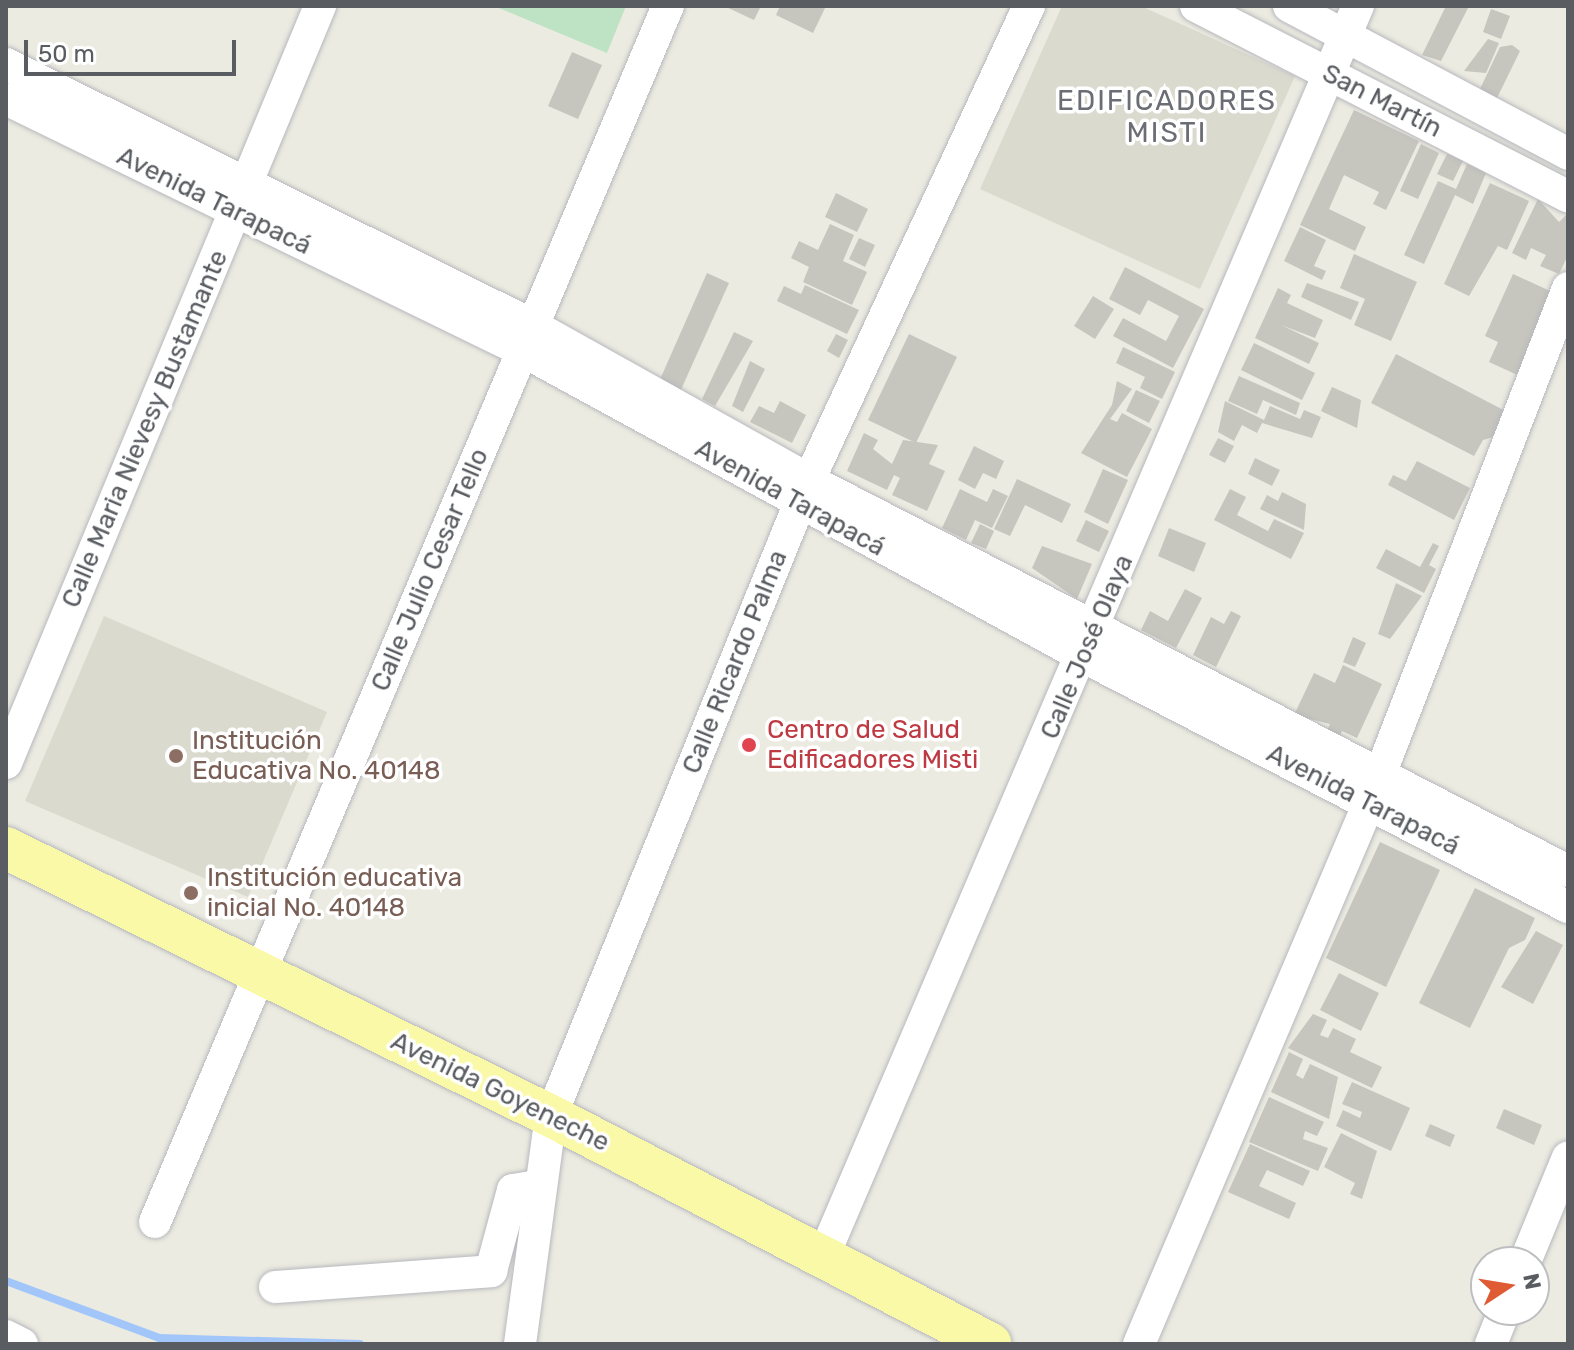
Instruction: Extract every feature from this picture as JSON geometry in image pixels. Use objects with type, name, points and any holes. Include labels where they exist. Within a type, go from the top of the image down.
[{"type":"main road","name":"Avenida Goyeneche","points":[[6,848],[551,1116],[990,1344]]},
{"type":"street","name":"Calle Maria Nievesy Bustamante","points":[[6,763],[320,6]]},
{"type":"street","name":"Calle Julio Cesar Tello","points":[[155,1222],[668,6]]},
{"type":"street","name":"Calle Ricardo Palma","points":[[520,1344],[538,1186],[551,1116],[804,492],[1029,6]]},
{"type":"street","name":"San Martín","points":[[1196,6],[1568,196]]},
{"type":"street","name":"San Martín","points":[[1289,6],[1352,20],[1568,154]]},
{"type":"street","name":"Calle José Olaya","points":[[823,1257],[1090,644],[1352,20]]},
{"type":"street","name":"Avenida Tarapacá","points":[[6,64],[240,201]]},
{"type":"street","name":"Avenida Tarapacá","points":[[6,99],[240,201],[529,339],[804,492],[1090,644],[1375,789],[1568,871]]},
{"type":"street","points":[[1139,1344],[1375,789],[1568,288]]},
{"type":"street","name":"Avenida Tarapacá","points":[[1375,789],[1568,907]]},
{"type":"street","points":[[1532,1246],[1568,1157]]},
{"type":"street","points":[[275,1287],[491,1271],[513,1190],[538,1186]]},
{"type":"street","points":[[6,1336],[22,1344]]},
{"type":"shaded area","points":[[1062,6],[1141,6],[1295,76],[1200,289],[980,189]]},
{"type":"shaded area","name":"Institución Educativa No. 40148","points":[[104,616],[327,712],[248,897],[25,801]]},
{"type":"green space","points":[[494,6],[626,6],[607,53]]},
{"type":"building","points":[[724,6],[761,6],[754,20]]},
{"type":"building","points":[[780,6],[826,6],[813,33],[776,15]]},
{"type":"building","points":[[1446,6],[1469,6],[1441,61],[1422,55]]},
{"type":"building","points":[[1491,9],[1510,16],[1501,39],[1483,32]]},
{"type":"building","points":[[1488,39],[1499,43],[1486,73],[1464,71]]},
{"type":"building","points":[[1512,45],[1520,51],[1497,98],[1480,89],[1500,47]]},
{"type":"building","points":[[572,52],[602,65],[578,119],[548,106]]},
{"type":"building","points":[[1354,110],[1419,141],[1386,210],[1373,204],[1379,192],[1344,175],[1329,209],[1366,227],[1355,251],[1300,225]]},
{"type":"building","points":[[1421,144],[1439,153],[1418,199],[1400,191]]},
{"type":"building","points":[[1447,154],[1463,161],[1453,181],[1437,174]]},
{"type":"building","points":[[1467,164],[1486,173],[1473,204],[1455,195],[1424,264],[1404,255],[1438,181],[1456,189]]},
{"type":"building","points":[[1490,183],[1529,201],[1507,250],[1498,246],[1469,296],[1444,284]]},
{"type":"building","points":[[836,193],[868,209],[857,232],[825,217]]},
{"type":"building","points":[[1538,199],[1559,222],[1568,213],[1568,255],[1559,274],[1540,266],[1546,255],[1531,248],[1526,260],[1512,253]]},
{"type":"building","points":[[830,224],[854,235],[843,261],[867,272],[852,305],[803,282],[809,267],[791,258],[799,241],[818,250]]},
{"type":"building","points":[[1300,227],[1326,240],[1314,266],[1326,271],[1322,280],[1284,261]]},
{"type":"building","points":[[859,238],[875,245],[865,267],[849,259]]},
{"type":"building","points":[[1354,254],[1417,282],[1391,341],[1354,325],[1365,299],[1340,288]]},
{"type":"building","points":[[1125,267],[1204,309],[1173,368],[1113,336],[1123,318],[1166,341],[1179,316],[1148,300],[1140,315],[1109,299]]},
{"type":"building","points":[[707,273],[729,283],[679,394],[658,384]]},
{"type":"building","points":[[1513,274],[1561,296],[1524,378],[1489,362],[1498,342],[1485,336]]},
{"type":"building","points":[[1307,283],[1359,302],[1351,320],[1301,297]]},
{"type":"building","points":[[805,285],[859,310],[847,334],[777,301],[784,286],[801,294]]},
{"type":"building","points":[[1278,288],[1291,295],[1287,303],[1323,320],[1315,338],[1281,325],[1319,343],[1309,364],[1255,338]]},
{"type":"building","points":[[1093,296],[1114,309],[1095,339],[1074,326]]},
{"type":"building","points":[[734,332],[753,341],[715,406],[702,399]]},
{"type":"building","points":[[836,334],[848,340],[839,358],[827,351]]},
{"type":"building","points":[[909,334],[957,357],[916,443],[868,420]]},
{"type":"building","points":[[1254,343],[1315,373],[1302,400],[1241,370]]},
{"type":"building","points":[[1123,347],[1175,372],[1162,399],[1140,388],[1145,377],[1116,363]]},
{"type":"building","points":[[1396,354],[1513,415],[1503,434],[1483,440],[1474,456],[1371,403]]},
{"type":"building","points":[[750,361],[765,369],[743,412],[732,406]]},
{"type":"building","points":[[1239,376],[1300,403],[1296,415],[1263,400],[1257,414],[1228,401]]},
{"type":"building","points":[[1117,381],[1132,389],[1110,419],[1117,422],[1122,413],[1152,429],[1127,477],[1081,453],[1112,405]]},
{"type":"building","points":[[1332,387],[1361,400],[1357,428],[1321,411]]},
{"type":"building","points":[[1136,390],[1160,401],[1149,423],[1126,411]]},
{"type":"building","points":[[780,401],[806,415],[792,443],[750,422],[759,406],[774,413]]},
{"type":"building","points":[[1225,401],[1264,420],[1270,406],[1300,419],[1304,410],[1321,417],[1312,438],[1262,423],[1257,433],[1242,425],[1234,441],[1218,432]]},
{"type":"building","points":[[864,433],[878,440],[873,449],[892,464],[903,440],[938,445],[929,464],[945,471],[927,511],[892,495],[900,478],[894,475],[887,490],[847,471]]},
{"type":"building","points":[[1218,438],[1234,446],[1225,463],[1209,455]]},
{"type":"building","points":[[974,446],[1004,461],[996,479],[983,473],[975,489],[958,480]]},
{"type":"building","points":[[1255,458],[1280,470],[1272,486],[1248,474]]},
{"type":"building","points":[[1417,461],[1470,488],[1454,520],[1388,485],[1393,475],[1406,481]]},
{"type":"building","points":[[1103,469],[1128,480],[1108,524],[1084,512]]},
{"type":"building","points":[[1017,479],[1071,504],[1062,523],[1025,505],[1010,536],[994,529]]},
{"type":"building","points":[[960,489],[987,502],[993,489],[1008,496],[992,528],[975,520],[966,540],[942,528]]},
{"type":"building","points":[[1230,489],[1246,497],[1237,515],[1268,531],[1274,519],[1304,533],[1291,559],[1214,520]]},
{"type":"building","points":[[1282,492],[1306,504],[1304,530],[1260,509],[1267,495],[1278,501]]},
{"type":"building","points":[[1086,520],[1109,531],[1099,552],[1076,541]]},
{"type":"building","points":[[980,524],[994,531],[986,549],[971,543]]},
{"type":"building","points":[[1169,528],[1206,543],[1194,572],[1158,556]]},
{"type":"building","points":[[1433,543],[1439,546],[1429,565],[1436,569],[1424,593],[1376,568],[1386,549],[1420,567]]},
{"type":"building","points":[[1042,546],[1092,564],[1077,599],[1032,568]]},
{"type":"building","points":[[1396,583],[1422,596],[1390,639],[1378,634]]},
{"type":"building","points":[[1185,589],[1202,598],[1176,648],[1141,630],[1150,611],[1168,621]]},
{"type":"building","points":[[1231,611],[1241,616],[1216,667],[1193,655],[1211,617],[1224,624]]},
{"type":"building","points":[[1353,637],[1366,643],[1355,667],[1343,662]]},
{"type":"building","points":[[1343,665],[1382,684],[1357,738],[1342,731],[1338,740],[1326,734],[1330,724],[1294,715],[1314,673],[1335,683]]},
{"type":"building","points":[[1380,842],[1440,870],[1386,987],[1326,958]]},
{"type":"building","points":[[1475,888],[1535,918],[1525,940],[1509,948],[1470,1028],[1419,1003]]},
{"type":"building","points":[[1536,931],[1563,945],[1533,1004],[1501,987]]},
{"type":"building","points":[[1339,973],[1379,993],[1361,1031],[1320,1010]]},
{"type":"building","points":[[1313,1014],[1327,1020],[1320,1035],[1328,1038],[1333,1028],[1356,1039],[1350,1052],[1382,1067],[1372,1088],[1288,1048]]},
{"type":"building","points":[[1289,1052],[1303,1059],[1296,1075],[1303,1079],[1310,1064],[1338,1077],[1329,1119],[1271,1092]]},
{"type":"building","points":[[1352,1082],[1410,1108],[1391,1151],[1336,1126],[1343,1110],[1360,1118],[1362,1112],[1342,1104]]},
{"type":"building","points":[[1269,1097],[1324,1122],[1317,1136],[1305,1131],[1303,1139],[1328,1148],[1318,1171],[1249,1142]]},
{"type":"building","points":[[1504,1109],[1542,1125],[1534,1145],[1496,1128]]},
{"type":"building","points":[[1430,1124],[1455,1135],[1450,1147],[1425,1136]]},
{"type":"building","points":[[1341,1133],[1377,1151],[1362,1199],[1350,1194],[1355,1183],[1324,1167]]},
{"type":"building","points":[[1250,1144],[1310,1171],[1303,1186],[1267,1170],[1259,1186],[1296,1203],[1289,1219],[1228,1192]]},
{"type":"waterway","points":[[6,1281],[159,1338],[360,1344]]},
{"type":"place","name":"Centro de Salud Edificadores Misti","points":[[749,745]]},
{"type":"place","name":"Institución Educativa No. 40148","points":[[176,756]]},
{"type":"place","name":"Institución educativa inicial No. 40148","points":[[191,893]]},
{"type":"district","name":"EDIFICADORES MISTI","points":[[1167,117]]}]
